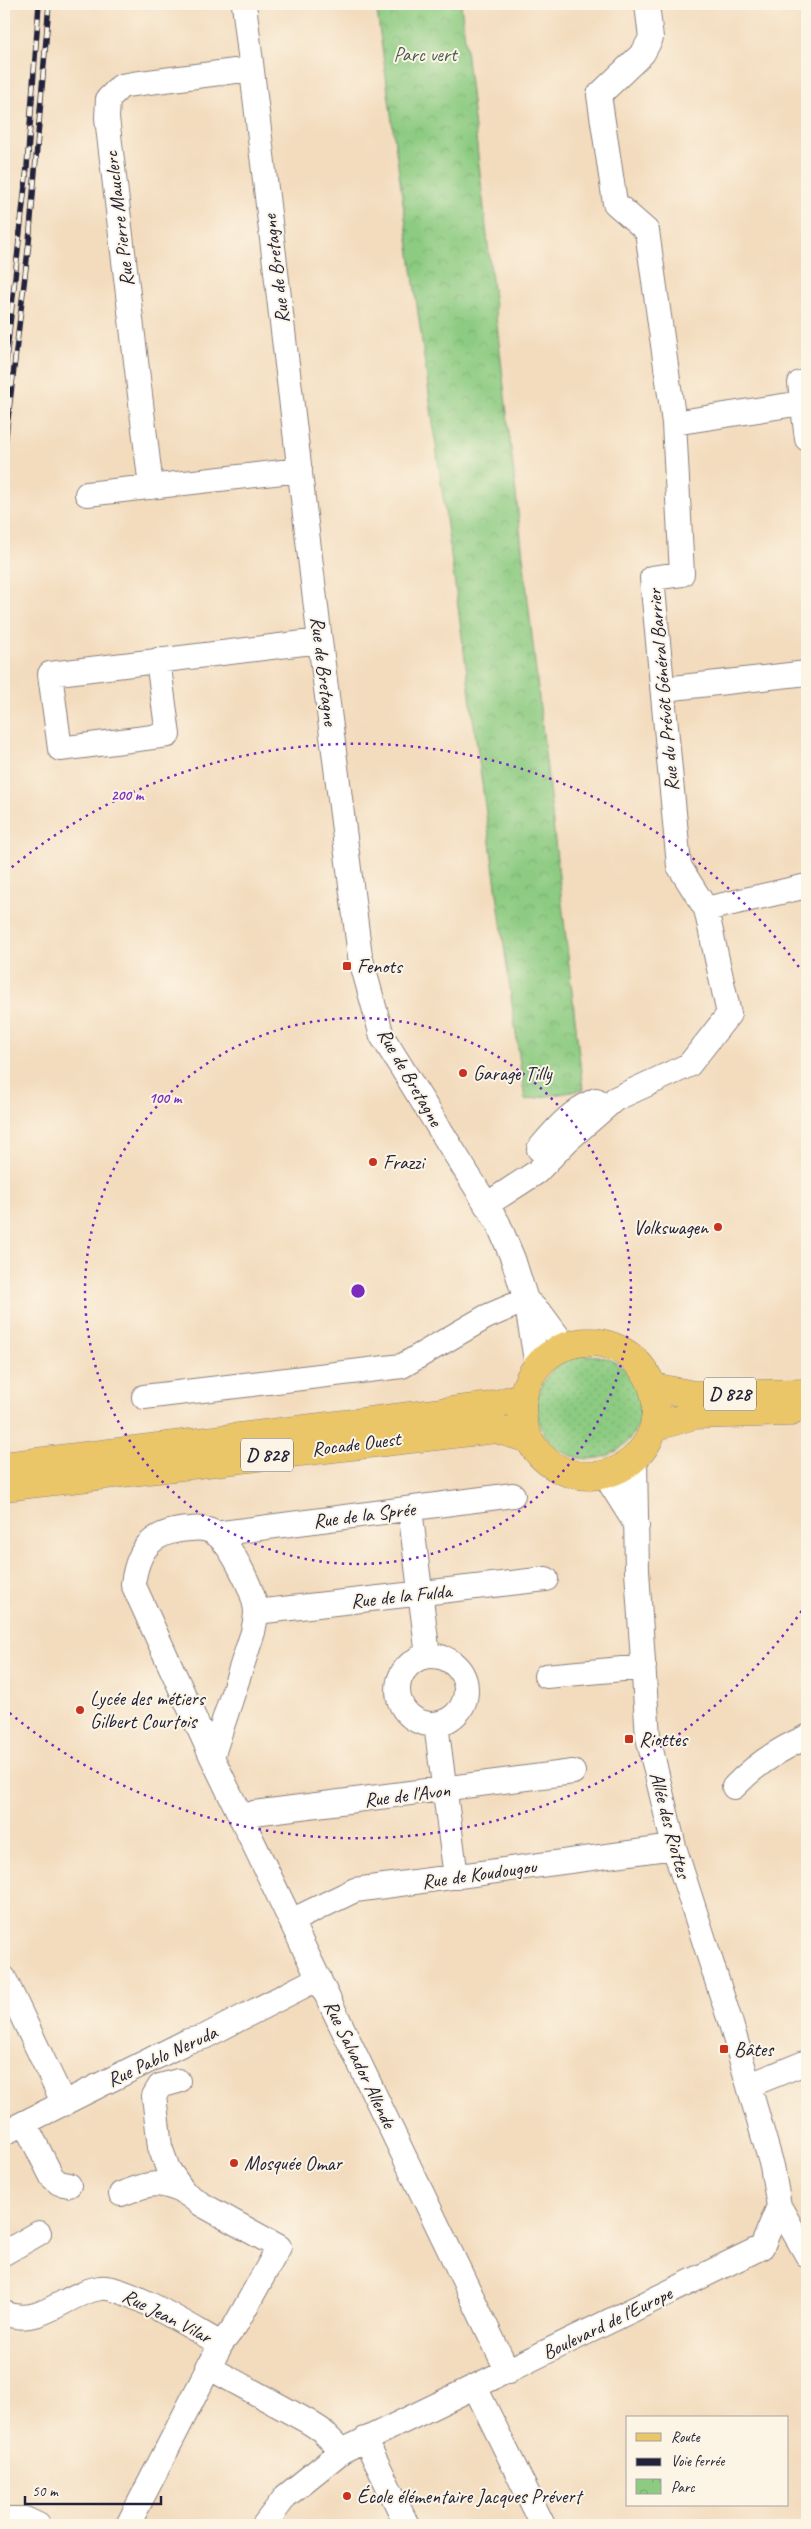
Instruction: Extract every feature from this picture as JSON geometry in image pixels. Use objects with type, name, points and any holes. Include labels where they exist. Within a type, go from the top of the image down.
[{"type":"main road","points":[[586,1341],[608,1344],[621,1350],[643,1368],[653,1387],[657,1407],[655,1427],[647,1445],[635,1459],[620,1469],[604,1475],[586,1477],[569,1473],[553,1466],[539,1454],[529,1439],[524,1425],[523,1396],[528,1380],[536,1366],[550,1354],[565,1346],[586,1341]]},
{"type":"main road","name":"D 828","points":[[653,1387],[694,1395],[807,1393]]},
{"type":"main road","name":"Rocade Ouest","points":[[4,1466],[492,1406],[523,1396]]},
{"type":"main road","name":"D 828","points":[[655,1427],[694,1415],[807,1412]]},
{"type":"main road","name":"Rocade Ouest","points":[[4,1487],[496,1429],[529,1439]]},
{"type":"street","name":"Rue de Bretagne","points":[[244,4],[320,641],[360,956],[382,1036],[498,1223],[513,1259],[526,1300],[536,1366]]},
{"type":"street","name":"Rue du Prévôt Général Barrier","points":[[482,1198],[537,1172],[568,1140],[615,1099],[670,1072],[689,1065],[729,1014],[706,909],[678,866],[664,689],[652,578],[682,574],[674,423],[647,231],[615,203],[599,95],[643,53],[651,38],[647,4]]},
{"type":"street","name":"Rue Pierre Mauclerc","points":[[152,487],[107,118],[108,99],[121,86],[251,69]]},
{"type":"street","points":[[674,423],[805,392],[807,439]]},
{"type":"street","points":[[88,494],[300,470]]},
{"type":"street","points":[[158,660],[168,735],[60,749],[50,674],[158,660],[320,641]]},
{"type":"street","points":[[664,689],[807,673]]},
{"type":"street","points":[[706,909],[807,886]]},
{"type":"street","name":"Rue de Bretagne","points":[[526,1300],[542,1316],[565,1346]]},
{"type":"street","points":[[144,1397],[402,1366],[486,1317],[526,1300]]},
{"type":"street","name":"Allée des Riottes","points":[[635,1459],[637,1571],[648,1737],[674,1847],[750,2086]]},
{"type":"street","points":[[604,1475],[637,1526]]},
{"type":"street","name":"Rue de la Sprée","points":[[215,1534],[513,1495]]},
{"type":"street","points":[[410,1508],[422,1594],[428,1656]]},
{"type":"street","name":"Rue Salvador Allende","points":[[215,1534],[202,1528],[178,1530],[163,1534],[151,1541],[141,1554],[133,1584],[241,1818],[508,2372]]},
{"type":"street","points":[[212,1757],[253,1632],[256,1612],[242,1573],[231,1552],[215,1534]]},
{"type":"street","name":"Rue de la Fulda","points":[[256,1612],[546,1579]]},
{"type":"street","points":[[428,1656],[438,1656],[451,1662],[462,1672],[466,1681],[465,1701],[460,1710],[454,1717],[436,1724],[425,1724],[407,1713],[398,1694],[402,1673],[418,1659],[428,1656]]},
{"type":"street","points":[[546,1676],[644,1667]]},
{"type":"street","points":[[436,1724],[456,1877]]},
{"type":"street","points":[[734,1787],[746,1774],[784,1747],[807,1737]]},
{"type":"street","name":"Rue de l'Avon","points":[[241,1818],[254,1813],[573,1772]]},
{"type":"street","name":"Rue de Koudougou","points":[[291,1921],[355,1890],[674,1847]]},
{"type":"street","points":[[4,1978],[64,2104]]},
{"type":"street","name":"Rue Pablo Neruda","points":[[14,2128],[188,2041],[204,2037],[319,1978]]},
{"type":"street","points":[[807,2062],[750,2086],[772,2166],[779,2206],[807,2255]]},
{"type":"street","points":[[178,2081],[160,2086],[154,2096],[154,2114],[160,2147],[168,2169],[184,2192]]},
{"type":"street","points":[[14,2128],[52,2177],[59,2183],[69,2185]]},
{"type":"street","points":[[121,2194],[156,2182],[170,2185],[201,2204],[280,2246],[235,2326],[221,2344]]},
{"type":"street","name":"Boulevard de l'Europe","points":[[264,2525],[286,2496],[342,2451],[762,2247],[779,2206]]},
{"type":"street","points":[[4,2253],[39,2232]]},
{"type":"street","name":"Rue Jean Vilar","points":[[4,2313],[15,2317],[35,2316],[102,2287],[126,2293],[221,2344],[128,2525]]},
{"type":"street","name":"Rue Jean Vilar","points":[[208,2367],[307,2421],[321,2430],[342,2451]]},
{"type":"street","points":[[475,2387],[543,2525]]},
{"type":"street","points":[[365,2439],[407,2525]]},
{"type":"street","points":[[6,2521],[25,2519],[38,2525]]},
{"type":"green space","name":"Parc vert","points":[[376,4],[461,4],[583,1090],[525,1100]]},
{"type":"green space","points":[[589,1355],[609,1359],[626,1370],[637,1387],[641,1407],[637,1427],[626,1444],[609,1455],[589,1459],[569,1455],[552,1444],[541,1427],[537,1407],[541,1387],[552,1370],[569,1359]]},
{"type":"railway","points":[[4,379],[27,167],[39,4]]},
{"type":"railway","points":[[4,452],[29,242],[49,4]]},
{"type":"place","name":"Fenots","points":[[347,966]]},
{"type":"place","name":"Garage Tilly","points":[[463,1073]]},
{"type":"place","name":"Frazzi","points":[[373,1162]]},
{"type":"place","name":"Volkswagen","points":[[718,1227]]},
{"type":"place","name":"Lycée des métiers Gilbert Courtois","points":[[80,1710]]},
{"type":"place","name":"Riottes","points":[[629,1739]]},
{"type":"place","name":"Bâtes","points":[[724,2049]]},
{"type":"place","name":"Mosquée Omar","points":[[234,2163]]},
{"type":"place","name":"École élémentaire Jacques Prévert","points":[[347,2496]]}]
